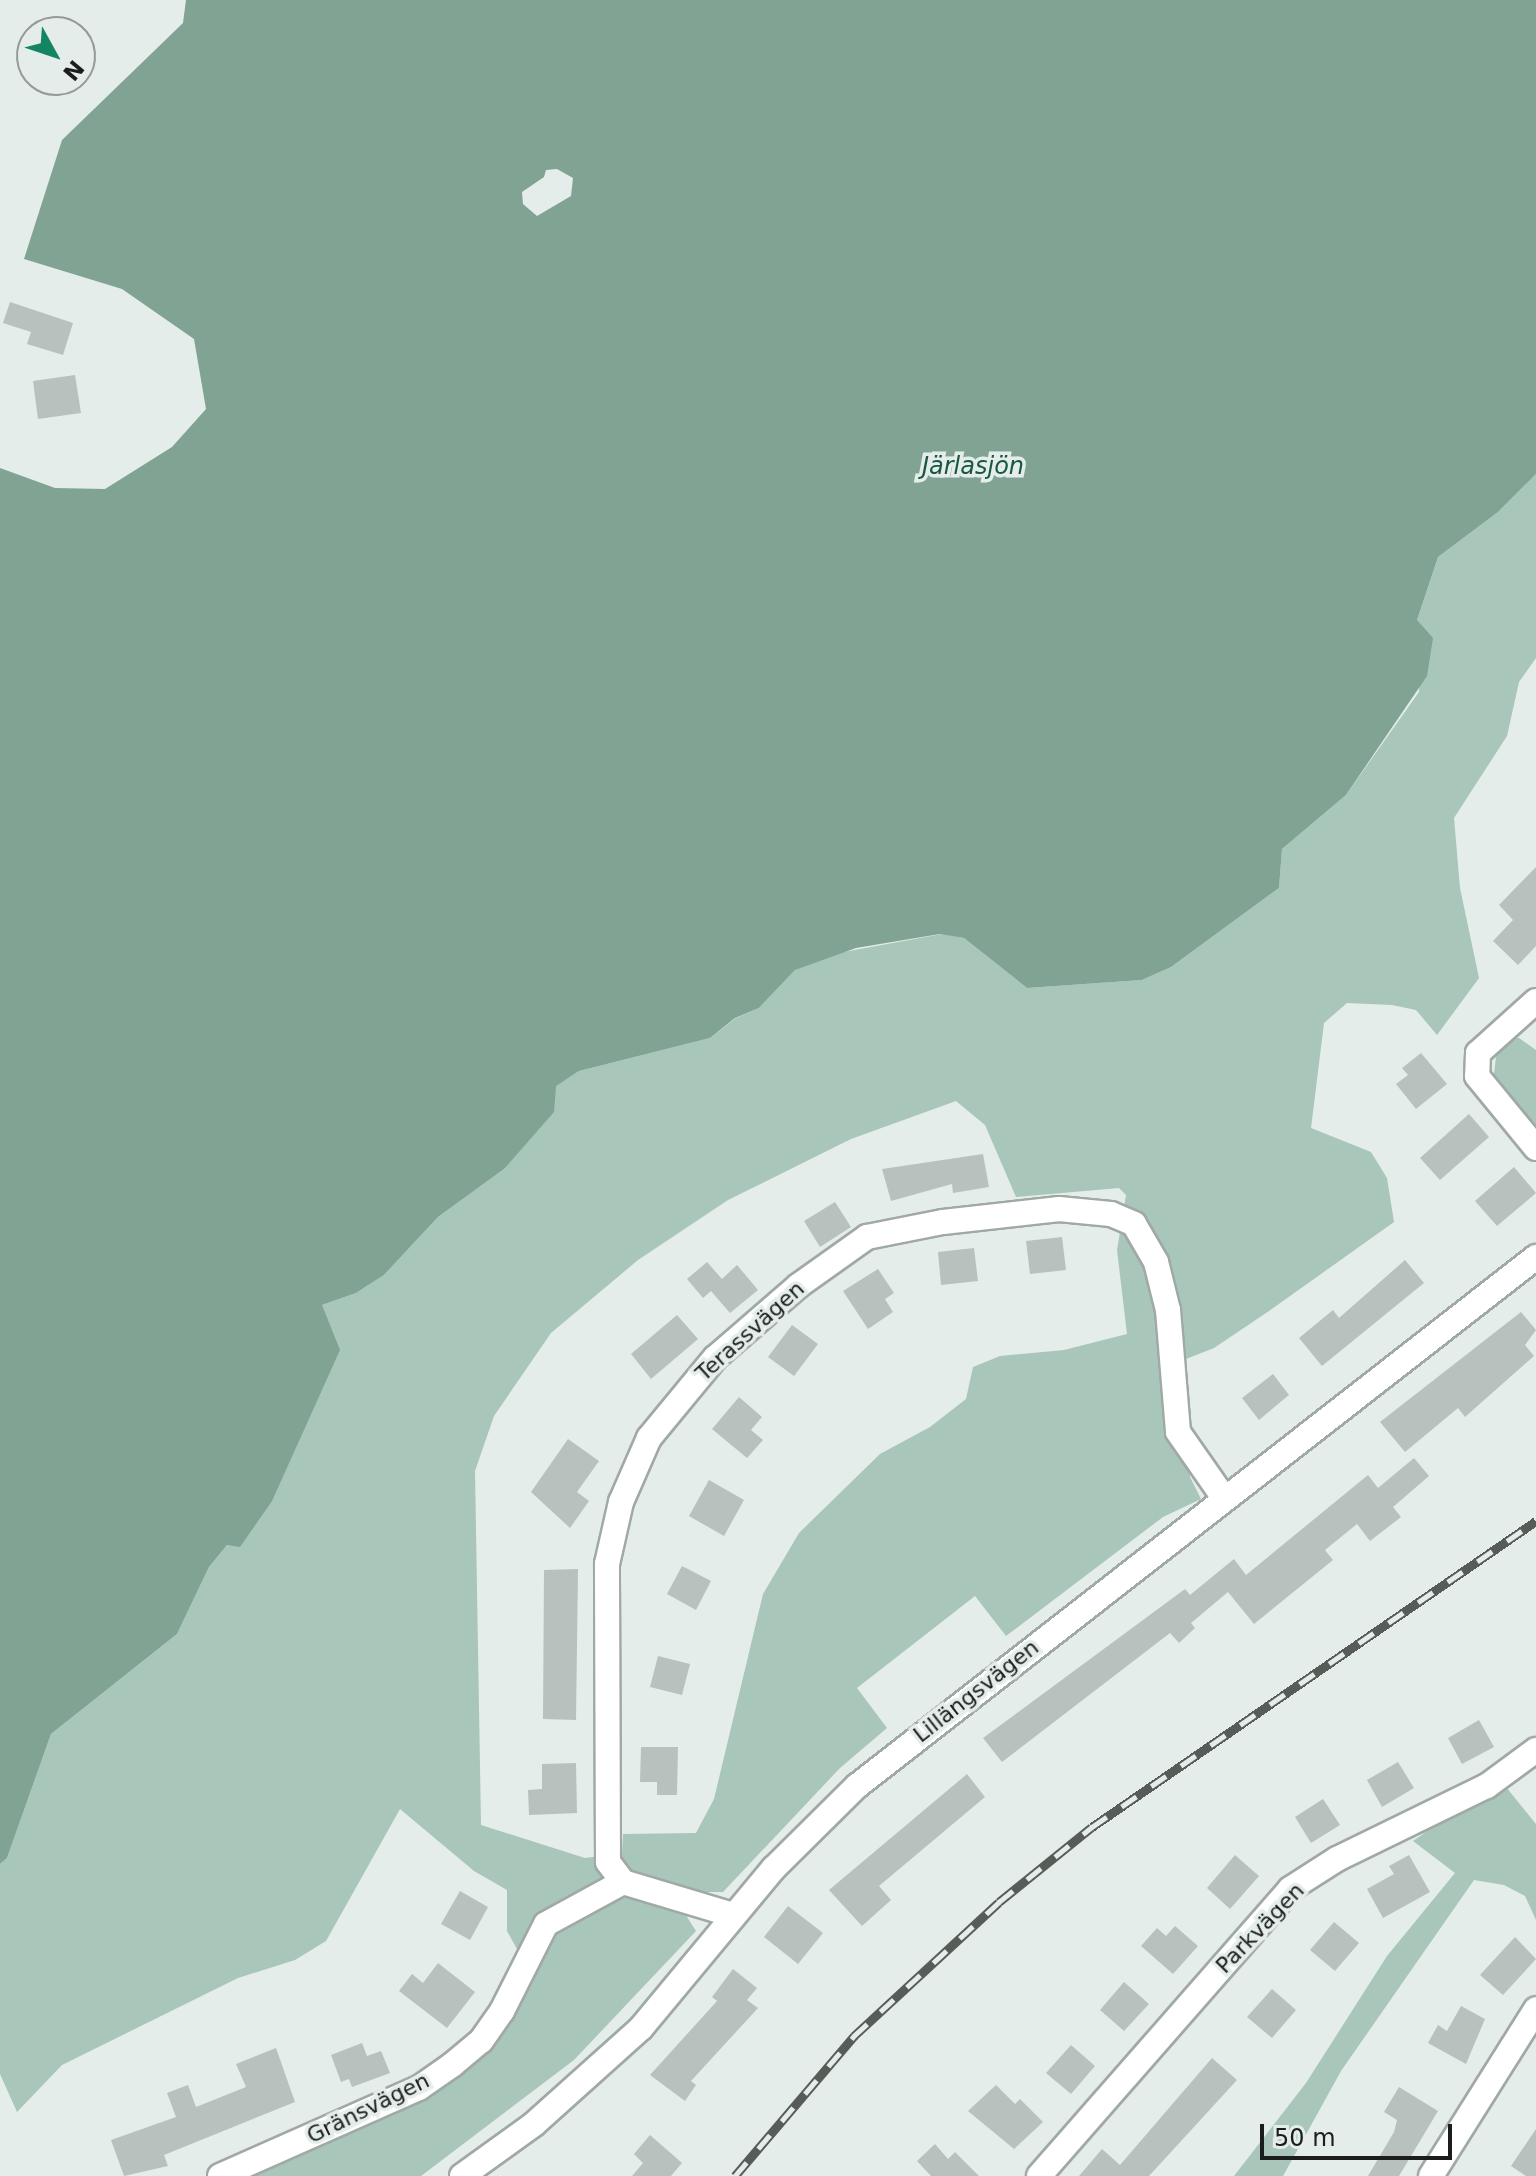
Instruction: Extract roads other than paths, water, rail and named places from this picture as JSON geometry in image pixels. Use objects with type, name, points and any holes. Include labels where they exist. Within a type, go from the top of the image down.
[{"type":"street","points":[[1528,1015],[1478,1053],[1477,1076],[1536,1148]]},
{"type":"street","name":"Terassvägen","points":[[623,1882],[608,1862],[605,1695],[607,1564],[621,1502],[649,1438],[679,1397],[798,1286],[867,1237],[943,1222],[1059,1209],[1111,1214],[1134,1224],[1156,1262],[1168,1310],[1178,1432],[1224,1498]]},
{"type":"street","name":"Lillängsvägen","points":[[462,2176],[534,2124],[641,2028],[733,1915],[857,1786],[1536,1257]]},
{"type":"street","name":"Parkvägen","points":[[1039,2176],[1290,1889],[1337,1859],[1487,1786],[1536,1750]]},
{"type":"street","points":[[623,1882],[733,1915]]},
{"type":"street","name":"Gränsvägen","points":[[220,2176],[419,2088],[452,2065],[481,2041],[502,2011],[546,1924],[623,1882]]},
{"type":"street","points":[[1431,2176],[1483,2085],[1536,2009]]},
{"type":"water","name":"Järlasjön","points":[[186,0],[1536,0],[1536,474],[1498,512],[1438,557],[1417,620],[1433,638],[1427,676],[1346,795],[1282,849],[1279,888],[1171,967],[1142,980],[1027,988],[964,938],[940,934],[856,948],[795,970],[759,1008],[735,1018],[710,1038],[579,1071],[556,1086],[554,1112],[504,1169],[438,1217],[384,1275],[356,1293],[322,1305],[340,1350],[272,1501],[240,1547],[227,1545],[209,1567],[177,1634],[51,1734],[7,1858],[0,1864],[0,468],[55,488],[105,489],[172,447],[206,409],[194,339],[122,289],[24,259],[62,140],[183,23]],"holes":[[[557,169],[573,178],[571,196],[537,216],[523,204],[522,192],[544,177],[546,170]]]},
{"type":"railway","points":[[735,2176],[854,2036],[999,1902],[1092,1827],[1536,1521]]}]
